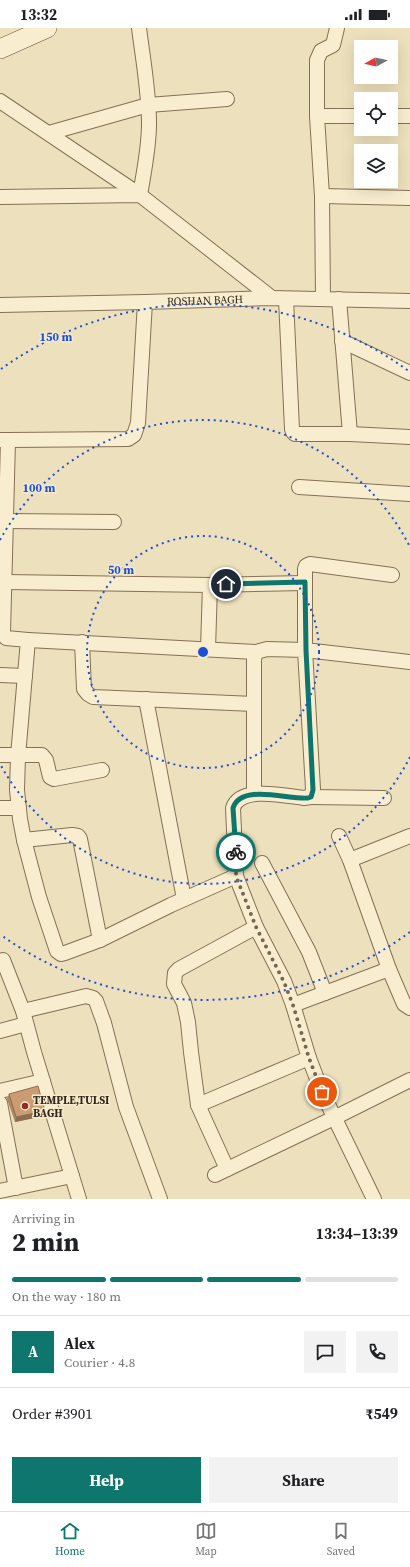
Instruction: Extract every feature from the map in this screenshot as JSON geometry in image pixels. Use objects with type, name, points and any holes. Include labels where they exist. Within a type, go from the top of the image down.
[{"type":"street","points":[[0,50],[47,28]]},
{"type":"street","points":[[139,28],[146,75],[149,124],[146,158],[140,195]]},
{"type":"street","points":[[323,299],[322,196],[317,116],[318,55],[321,51],[333,45],[337,28]]},
{"type":"street","points":[[49,133],[148,105],[227,98]]},
{"type":"street","points":[[0,101],[140,195],[279,298],[293,432],[295,434],[350,434],[410,438]]},
{"type":"street","points":[[317,116],[354,116]]},
{"type":"street","points":[[398,116],[410,116]]},
{"type":"street","points":[[0,197],[140,195]]},
{"type":"street","points":[[322,196],[410,198]]},
{"type":"street","name":"ROSHAN BAGH","points":[[0,305],[279,298],[410,301]]},
{"type":"street","points":[[339,299],[350,434]]},
{"type":"street","points":[[145,302],[138,423],[134,435],[128,439],[4,440],[6,521],[4,636],[6,638],[28,640],[256,652],[268,649],[306,650],[410,662]]},
{"type":"street","points":[[342,341],[410,373]]},
{"type":"street","points":[[299,487],[410,494]]},
{"type":"street","points":[[6,521],[114,522]]},
{"type":"street","points":[[311,797],[313,790],[306,650],[304,569],[310,564],[392,575]]},
{"type":"street","points":[[5,582],[210,585],[305,582]]},
{"type":"street","points":[[208,649],[210,585]]},
{"type":"street","points":[[28,640],[18,756],[18,808],[24,840],[39,897],[57,951],[61,954],[65,954],[100,940],[184,899],[236,876]]},
{"type":"street","points":[[82,642],[84,689],[93,697],[254,704]]},
{"type":"street","points":[[254,793],[254,659],[256,652]]},
{"type":"street","points":[[0,675],[25,676]]},
{"type":"street","points":[[146,699],[184,899]]},
{"type":"street","points":[[0,755],[42,755],[46,760],[50,776],[54,779],[102,770]]},
{"type":"street","points":[[374,1199],[322,1092],[284,982],[256,927],[236,876],[233,808],[236,802],[254,793],[304,798],[384,798]]},
{"type":"street","points":[[0,808],[18,808]]},
{"type":"street","points":[[24,840],[72,835],[78,836],[80,839],[100,940]]},
{"type":"street","points":[[339,836],[350,860],[389,969],[404,1004],[410,1008]]},
{"type":"street","points":[[350,860],[410,836]]},
{"type":"street","points":[[262,863],[309,952],[325,993]]},
{"type":"street","points":[[256,927],[179,969],[175,973],[174,984],[184,1002],[188,1022],[190,1052],[198,1105],[221,1172],[410,1080]]},
{"type":"street","points":[[1,957],[25,1018],[79,1199]]},
{"type":"street","points":[[293,1005],[389,969]]},
{"type":"street","points":[[0,1031],[25,1018],[86,996],[93,998],[96,1001],[104,1023],[126,1106],[160,1199]]},
{"type":"street","points":[[198,1105],[309,1058]]},
{"type":"street","points":[[0,1091],[43,1081]]},
{"type":"street","points":[[0,1103],[16,1188]]},
{"type":"street","points":[[0,1191],[72,1176]]},
{"type":"building","name":"TEMPLE,TULSI BAGH","points":[[38,1086],[45,1111],[16,1117],[9,1094]]},
{"type":"way so far","points":[[236,852],[236,876],[256,927],[284,982],[322,1092]]},
{"type":"place","name":"TEMPLE,TULSI BAGH","points":[[25,1106]]},
{"type":"route","points":[[226,584],[305,582],[306,650],[313,790],[313,794],[308,798],[254,793],[236,802],[233,808],[233,823],[236,852]]}]
